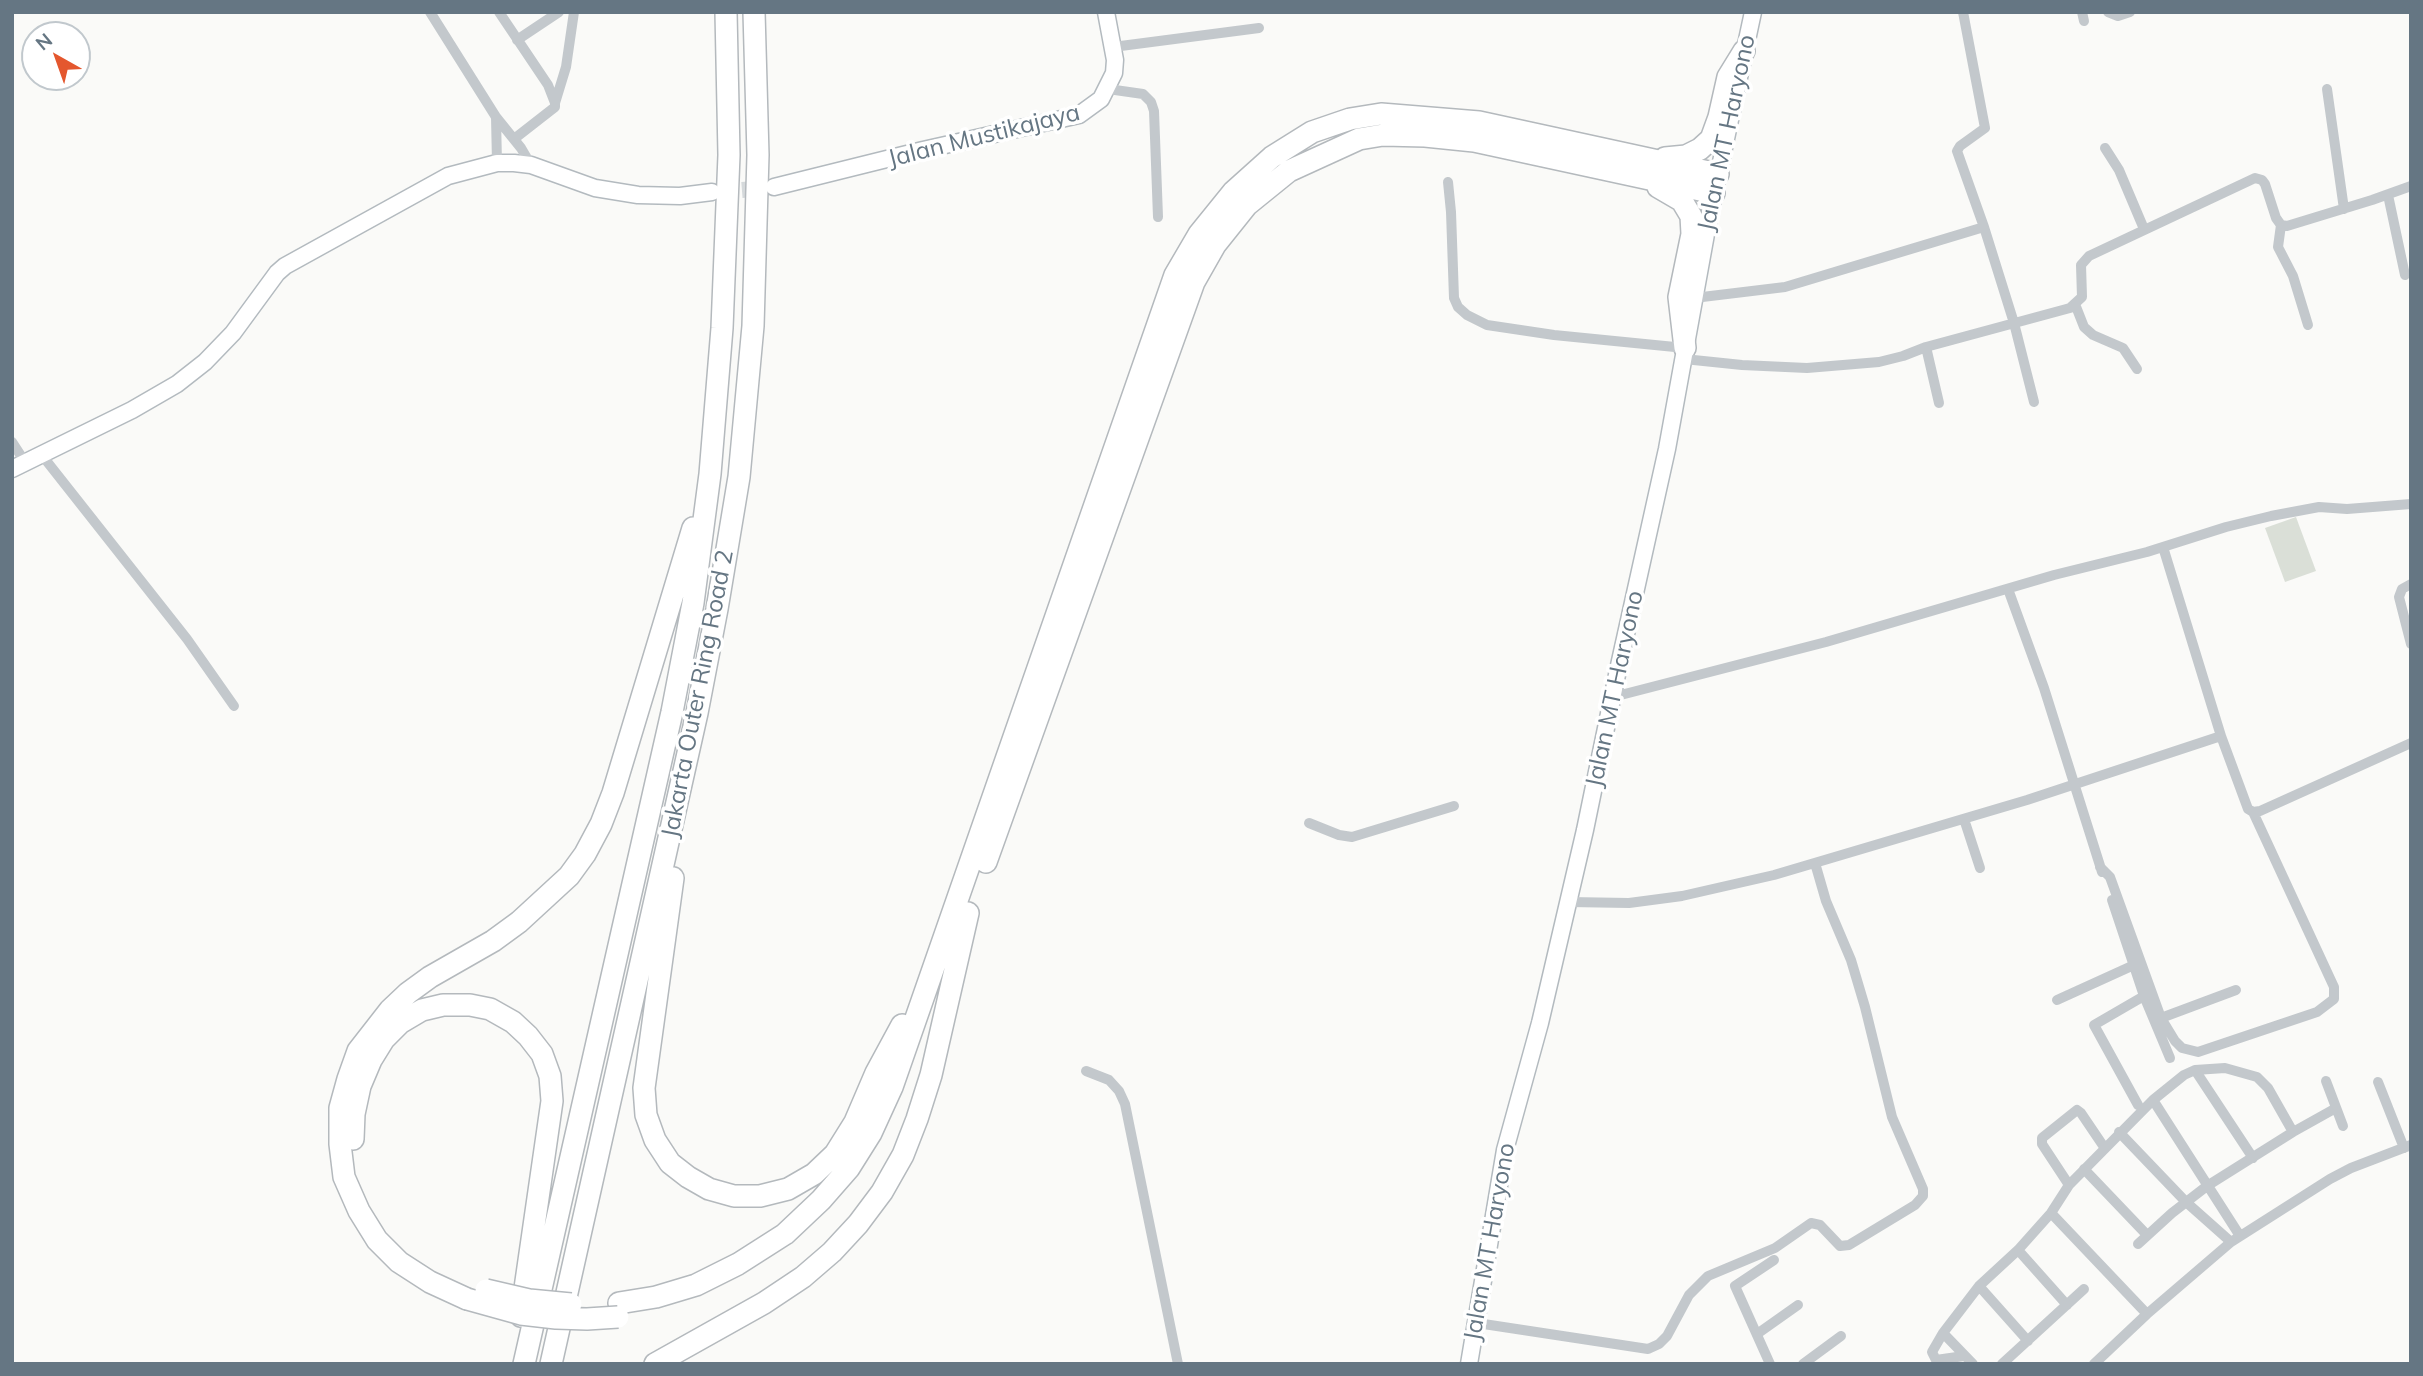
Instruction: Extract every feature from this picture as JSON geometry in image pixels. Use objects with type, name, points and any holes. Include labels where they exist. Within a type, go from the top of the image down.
[{"type":"highway","name":"Jakarta Outer Ring Road 2","points":[[524,1364],[672,712],[692,603],[710,474],[722,328],[729,155],[726,12]]},
{"type":"highway","name":"Jakarta Outer Ring Road 2","points":[[551,1364],[697,713],[739,477],[753,327],[758,155],[754,12]]},
{"type":"highway","points":[[1641,168],[1686,156],[1700,149],[1710,139],[1719,117],[1728,77],[1744,51]]},
{"type":"highway","points":[[618,1310],[696,1285],[738,1264],[785,1234],[821,1200],[849,1168],[871,1133],[892,1087],[1175,275],[1199,234],[1233,192],[1272,157],[1312,131],[1350,119],[1381,114],[1474,141],[1716,183]]},
{"type":"highway","points":[[710,474],[612,793],[601,824],[585,854],[569,876],[519,922],[430,977],[399,1001],[358,1051],[348,1079],[340,1108],[344,1177],[359,1211],[377,1240],[399,1262],[430,1282],[472,1293],[499,1294],[618,1310],[668,1307],[700,1297],[742,1278],[793,1245],[832,1210],[861,1174],[905,1092],[1194,282],[1215,245],[1247,205],[1289,171],[1359,139],[1425,126]]},
{"type":"highway","points":[[1641,168],[1682,201],[1691,216],[1692,234],[1679,297],[1684,354]]},
{"type":"highway","points":[[697,713],[644,1088],[646,1115],[655,1140],[670,1163],[709,1188],[734,1196],[760,1196],[788,1189],[814,1174],[835,1154],[855,1122],[876,1073],[934,965]]},
{"type":"highway","points":[[655,1364],[764,1303],[803,1277],[832,1252],[882,1192],[903,1155],[917,1119],[968,913]]},
{"type":"highway","points":[[472,1293],[411,1254],[389,1233],[371,1205],[358,1174],[353,1144],[354,1114],[360,1086],[384,1039],[400,1023],[422,1010],[443,1005],[470,1005],[489,1009],[513,1022],[528,1035],[542,1054],[550,1076],[551,1111],[516,1364]]},
{"type":"main road","name":"Jalan Mustikajaya","points":[[774,187],[923,150],[1079,116],[1096,104],[1108,89],[1114,73],[1113,47],[1106,12]]},
{"type":"main road","name":"Jalan MT Haryono","points":[[1469,1364],[1505,1150],[1540,1023],[1569,902],[1654,514],[1716,183],[1752,12]]},
{"type":"main road","points":[[19,466],[132,410],[177,384],[205,362],[233,334],[277,273],[285,266],[448,176],[497,163],[531,165],[583,185],[638,195],[680,196],[712,192]]},
{"type":"street","points":[[430,12],[496,117],[531,165]]},
{"type":"street","points":[[499,12],[548,85],[555,103]]},
{"type":"street","points":[[514,139],[555,107],[566,67],[574,12]]},
{"type":"street","points":[[1963,12],[1985,128],[1957,151],[2014,323],[2034,402]]},
{"type":"street","points":[[2108,12],[2118,16],[2130,12]]},
{"type":"street","points":[[517,40],[559,13]]},
{"type":"street","points":[[1113,47],[1259,28]]},
{"type":"street","points":[[1108,89],[1143,94],[1151,102],[1154,111],[1158,217]]},
{"type":"street","points":[[2327,89],[2344,209]]},
{"type":"street","points":[[496,117],[497,163]]},
{"type":"street","points":[[2105,148],[2119,170],[2144,229]]},
{"type":"street","points":[[1448,182],[1454,298],[1458,307],[1487,325],[1742,365],[1807,368],[1879,362],[2070,308],[2083,292],[2083,260],[2255,178],[2265,184],[2276,218],[2281,225],[2278,247],[2293,276],[2308,325]]},
{"type":"street","points":[[2281,225],[2295,224],[2411,186]]},
{"type":"street","points":[[2388,195],[2405,275]]},
{"type":"street","points":[[1694,298],[1785,287],[1984,227]]},
{"type":"street","points":[[2075,304],[2084,327],[2093,335],[2123,348],[2137,369]]},
{"type":"street","points":[[1926,347],[1939,403]]},
{"type":"street","points":[[12,442],[19,466]]},
{"type":"street","points":[[41,454],[187,639],[234,706]]},
{"type":"street","points":[[1613,697],[1813,646],[2271,516],[2319,507],[2347,509],[2411,504]]},
{"type":"street","points":[[2100,867],[2110,877],[2161,1018],[2182,1048],[2198,1052],[2317,1012],[2334,999],[2334,987],[2253,812],[2244,804],[2163,547]]},
{"type":"street","points":[[2411,584],[2402,589],[2399,597],[2411,644]]},
{"type":"street","points":[[2008,589],[2076,785],[2100,867],[2144,996],[2170,1058]]},
{"type":"street","points":[[1569,902],[1629,903],[1726,887],[1965,819],[2221,736]]},
{"type":"street","points":[[2253,812],[2411,743]]},
{"type":"street","points":[[1309,823],[1339,835],[1352,837],[1454,806]]},
{"type":"street","points":[[1965,819],[1980,868]]},
{"type":"street","points":[[1477,1322],[1648,1349],[1667,1336],[1689,1295],[1708,1276],[1775,1248],[1811,1223],[1820,1225],[1840,1247],[1849,1245],[1915,1205],[1923,1196],[1923,1189],[1892,1116],[1854,971],[1826,901],[1815,863]]},
{"type":"street","points":[[2057,1000],[2134,965]]},
{"type":"street","points":[[2161,1018],[2236,990]]},
{"type":"street","points":[[2138,1105],[2094,1025],[2144,996]]},
{"type":"street","points":[[1969,1360],[1935,1359],[1932,1352],[1979,1286],[2018,1250],[2084,1168],[2153,1100],[2184,1075],[2195,1070],[2225,1068],[2257,1077],[2268,1088],[2293,1132]]},
{"type":"street","points":[[2195,1070],[2253,1158]]},
{"type":"street","points":[[1086,1071],[1109,1080],[1119,1091],[1125,1104],[1178,1364]]},
{"type":"street","points":[[2326,1081],[2343,1126]]},
{"type":"street","points":[[2094,1364],[2235,1238],[2330,1179],[2407,1146],[2378,1082]]},
{"type":"street","points":[[2153,1100],[2207,1186],[2235,1238]]},
{"type":"street","points":[[2138,1244],[2207,1186],[2336,1108]]},
{"type":"street","points":[[2069,1185],[2042,1144],[2042,1138],[2077,1110],[2104,1147]]},
{"type":"street","points":[[2119,1132],[2186,1202],[2235,1238]]},
{"type":"street","points":[[2084,1168],[2147,1235]]},
{"type":"street","points":[[2050,1213],[2147,1314]]},
{"type":"street","points":[[2018,1250],[2067,1305]]},
{"type":"street","points":[[1770,1364],[1735,1286],[1774,1260]]},
{"type":"street","points":[[1979,1286],[2028,1341]]},
{"type":"street","points":[[2003,1364],[2084,1289]]},
{"type":"street","points":[[1757,1334],[1798,1306]]},
{"type":"street","points":[[1943,1333],[1969,1360]]},
{"type":"street","points":[[1803,1364],[1841,1336]]},
{"type":"shaded area","points":[[2296,517],[2316,571],[2285,582],[2265,528]]},
{"type":"tunnel","points":[[718,192],[768,188]]}]
